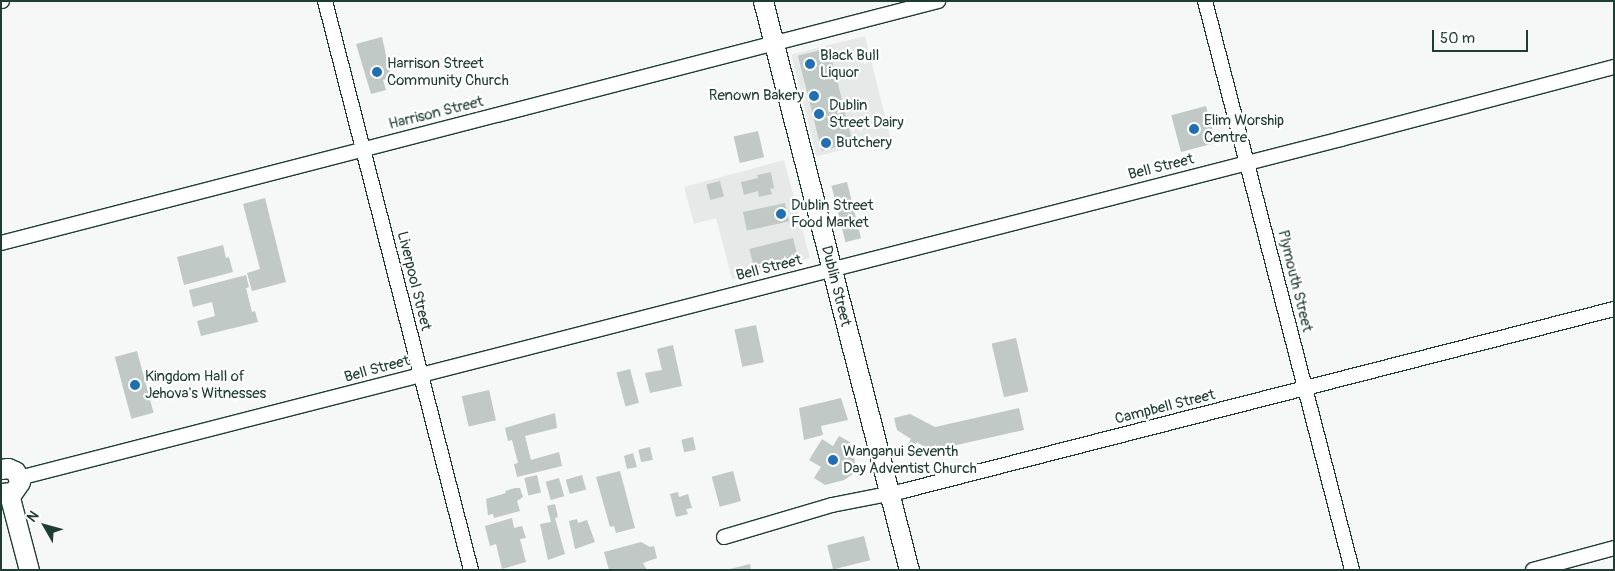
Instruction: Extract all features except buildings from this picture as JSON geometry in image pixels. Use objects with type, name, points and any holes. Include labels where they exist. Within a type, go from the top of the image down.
[{"type":"main road","name":"Dublin Street","points":[[763,1],[909,570]]},
{"type":"main road","points":[[2,465],[12,469],[10,488],[29,570]]},
{"type":"street","name":"Liverpool Street","points":[[325,1],[471,570]]},
{"type":"street","name":"Harrison Street","points":[[1,243],[938,1]]},
{"type":"street","name":"Plymouth Street","points":[[1205,1],[1352,570]]},
{"type":"street","name":"Bell Street","points":[[10,488],[421,374],[1614,67]]},
{"type":"street","name":"Campbell Street","points":[[724,536],[832,505],[890,492],[913,489],[1614,309]]},
{"type":"street","points":[[1533,570],[1614,548]]},
{"type":"shaded area","points":[[865,36],[890,138],[817,156],[791,54]]},
{"type":"shaded area","points":[[784,160],[810,258],[732,279],[716,218],[694,224],[684,187]]},
{"type":"place","name":"Black Bull Liquor","points":[[810,64]]},
{"type":"place","name":"Harrison Street Community Church","points":[[377,72]]},
{"type":"place","name":"Renown Bakery","points":[[814,96]]},
{"type":"place","name":"Dublin Street Dairy","points":[[819,114]]},
{"type":"place","name":"Elim Worship Centre","points":[[1194,129]]},
{"type":"place","name":"Butchery","points":[[826,143]]},
{"type":"place","name":"Dublin Street Food Market","points":[[781,214]]},
{"type":"place","name":"Kingdom Hall of Jehova's Witnesses","points":[[135,385]]},
{"type":"place","name":"Wanganui Seventh Day Adventist Church","points":[[833,460]]}]
